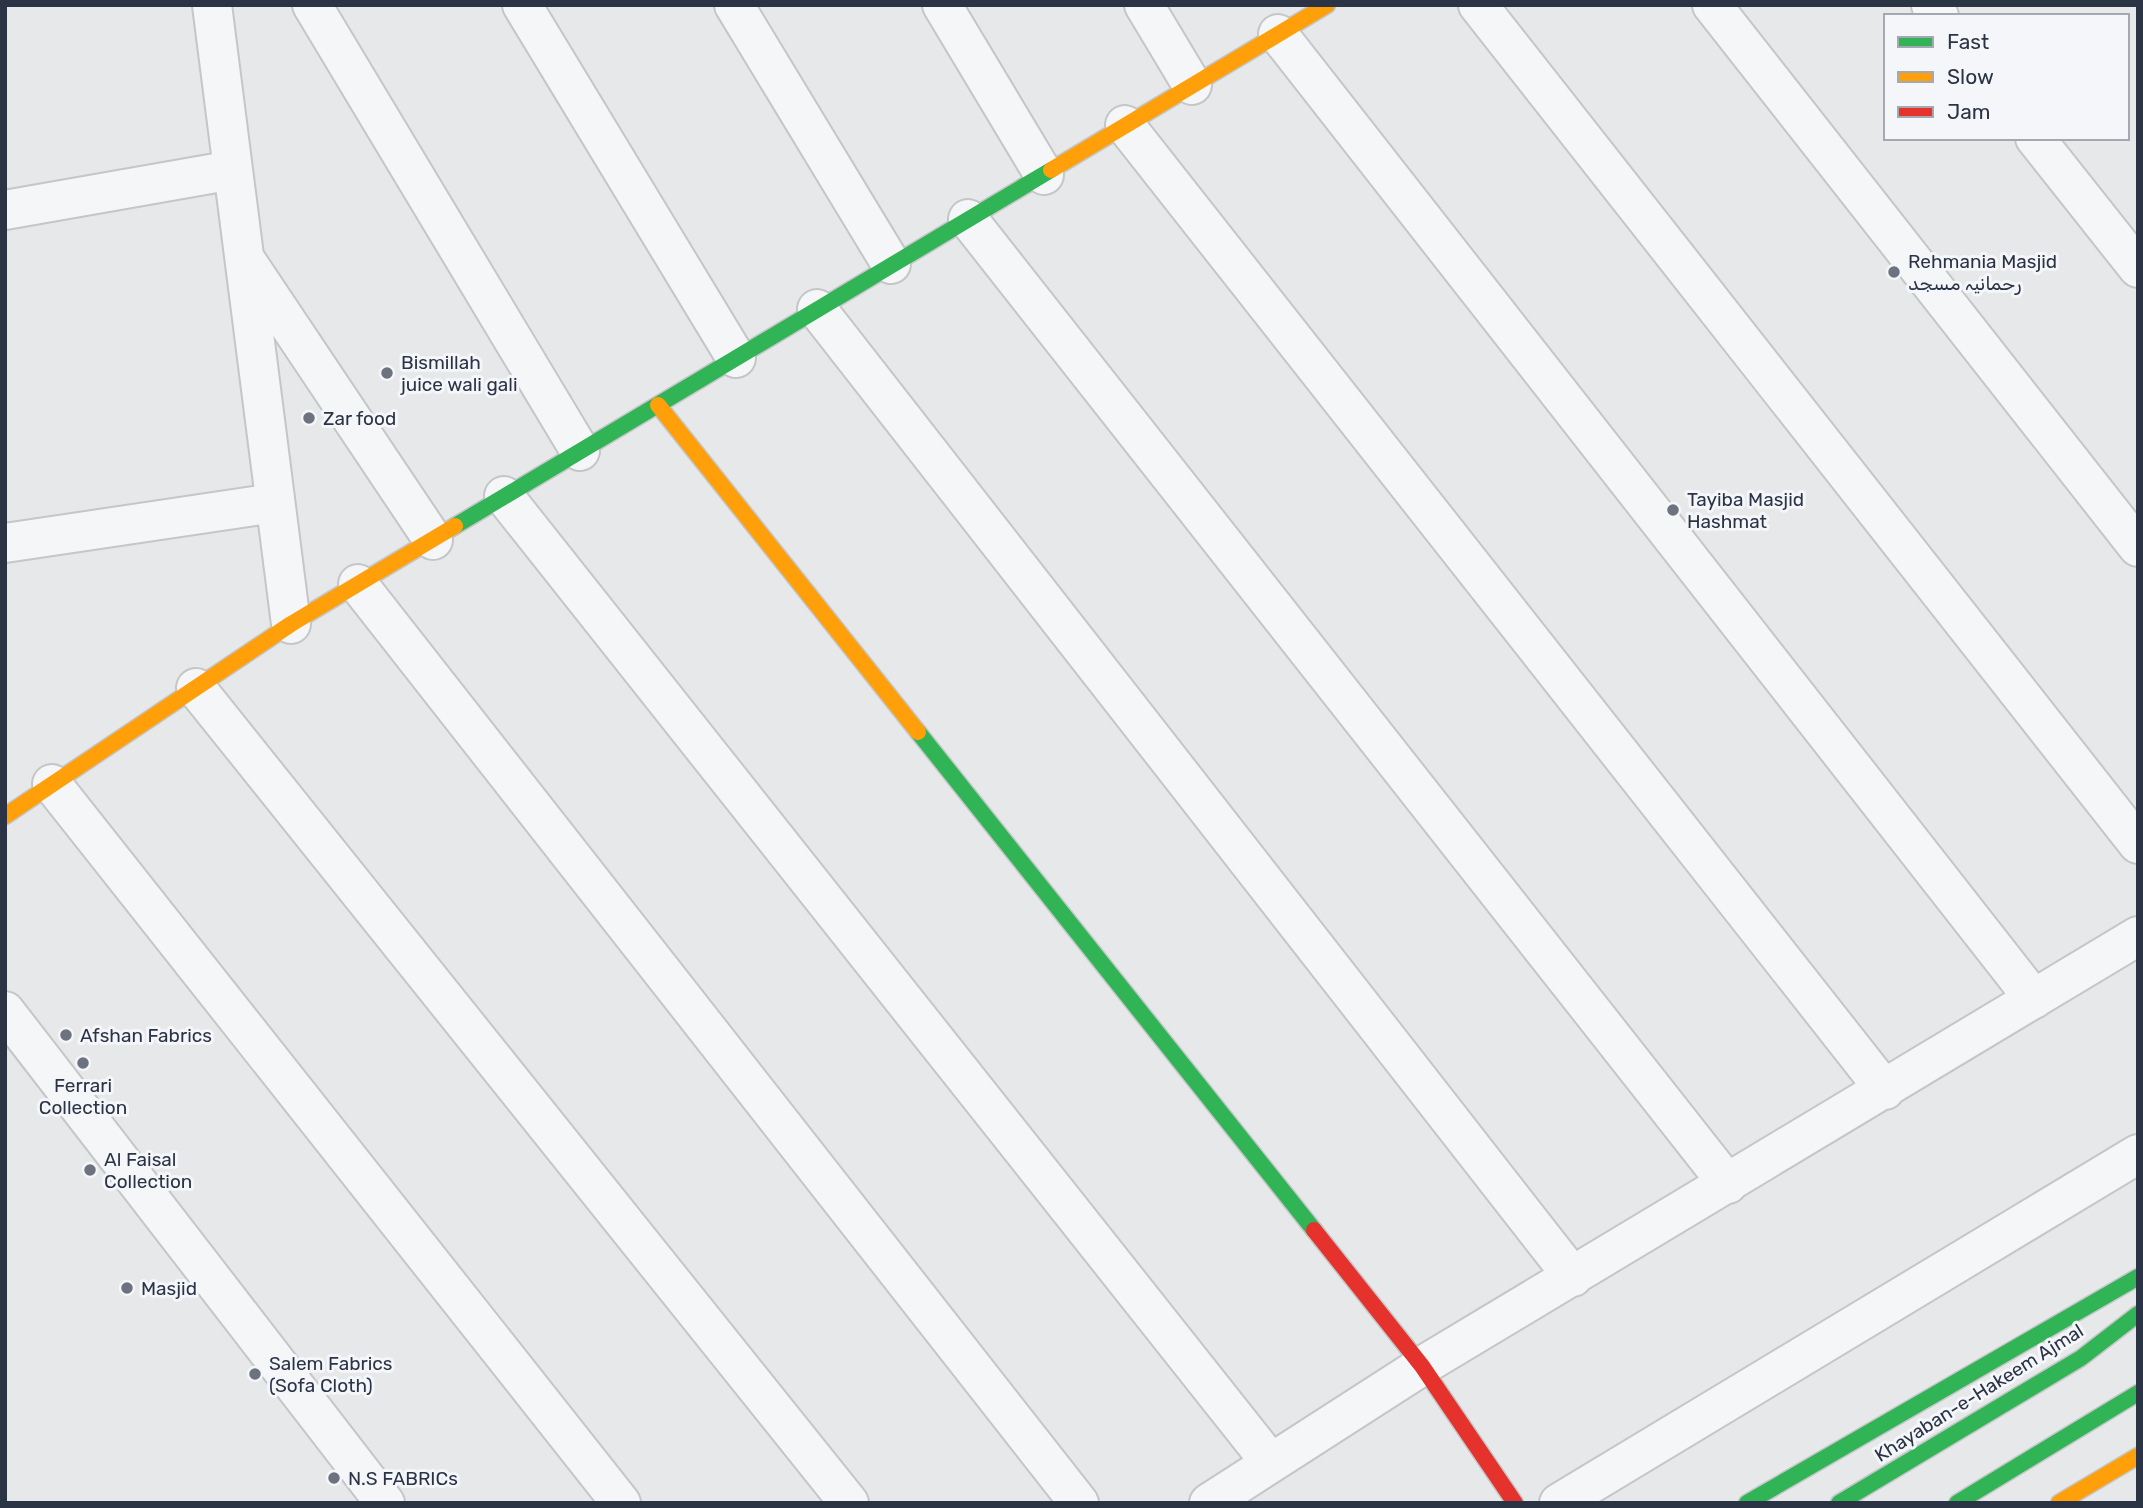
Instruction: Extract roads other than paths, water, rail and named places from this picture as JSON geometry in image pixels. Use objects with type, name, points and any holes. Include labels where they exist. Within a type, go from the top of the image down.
[{"type":"main road","points":[[5,816],[290,624],[1327,5]]},
{"type":"main road","points":[[658,405],[1423,1366],[1515,1503]]},
{"type":"main road","points":[[1747,1503],[2138,1278]]},
{"type":"main road","name":"Khayaban-e-Hakeem Ajmal","points":[[1839,1503],[2081,1358],[2138,1314]]},
{"type":"main road","points":[[1957,1503],[2138,1393]]},
{"type":"main road","points":[[2059,1503],[2138,1456]]},
{"type":"street","points":[[212,5],[290,624]]},
{"type":"street","points":[[312,5],[580,451]]},
{"type":"street","points":[[522,5],[736,358]]},
{"type":"street","points":[[734,5],[891,264]]},
{"type":"street","points":[[942,5],[1044,174]]},
{"type":"street","points":[[1144,5],[1192,85]]},
{"type":"street","points":[[1478,5],[2138,844]]},
{"type":"street","points":[[1712,5],[2138,547]]},
{"type":"street","points":[[1278,34],[2034,999]]},
{"type":"street","points":[[1125,125],[1885,1090]]},
{"type":"street","points":[[2037,140],[2138,268]]},
{"type":"street","points":[[5,210],[233,170]]},
{"type":"street","points":[[968,219],[1728,1184]]},
{"type":"street","points":[[244,257],[433,540]]},
{"type":"street","points":[[817,309],[1573,1276]]},
{"type":"street","points":[[504,496],[1271,1463]]},
{"type":"street","points":[[5,543],[275,503]]},
{"type":"street","points":[[358,584],[1079,1503]]},
{"type":"street","points":[[196,688],[849,1503]]},
{"type":"street","points":[[52,784],[621,1503]]},
{"type":"street","points":[[1209,1503],[1423,1366],[2138,936]]},
{"type":"street","points":[[5,1011],[385,1503]]},
{"type":"street","points":[[1559,1503],[2138,1154]]},
{"type":"place","name":"Rehmania Masjid رحمانیہ مسجد","points":[[1894,272]]},
{"type":"place","name":"Bismillah juice wali gali","points":[[387,373]]},
{"type":"place","name":"Zar food","points":[[309,418]]},
{"type":"place","name":"Tayiba Masjid Hashmat","points":[[1673,510]]},
{"type":"place","name":"Afshan Fabrics","points":[[66,1035]]},
{"type":"place","name":"Ferrari Collection","points":[[83,1063]]},
{"type":"place","name":"Al Faisal Collection","points":[[90,1170]]},
{"type":"place","name":"Masjid","points":[[127,1288]]},
{"type":"place","name":"Salem Fabrics (Sofa Cloth)","points":[[255,1374]]},
{"type":"place","name":"N.S FABRICs","points":[[334,1478]]}]
